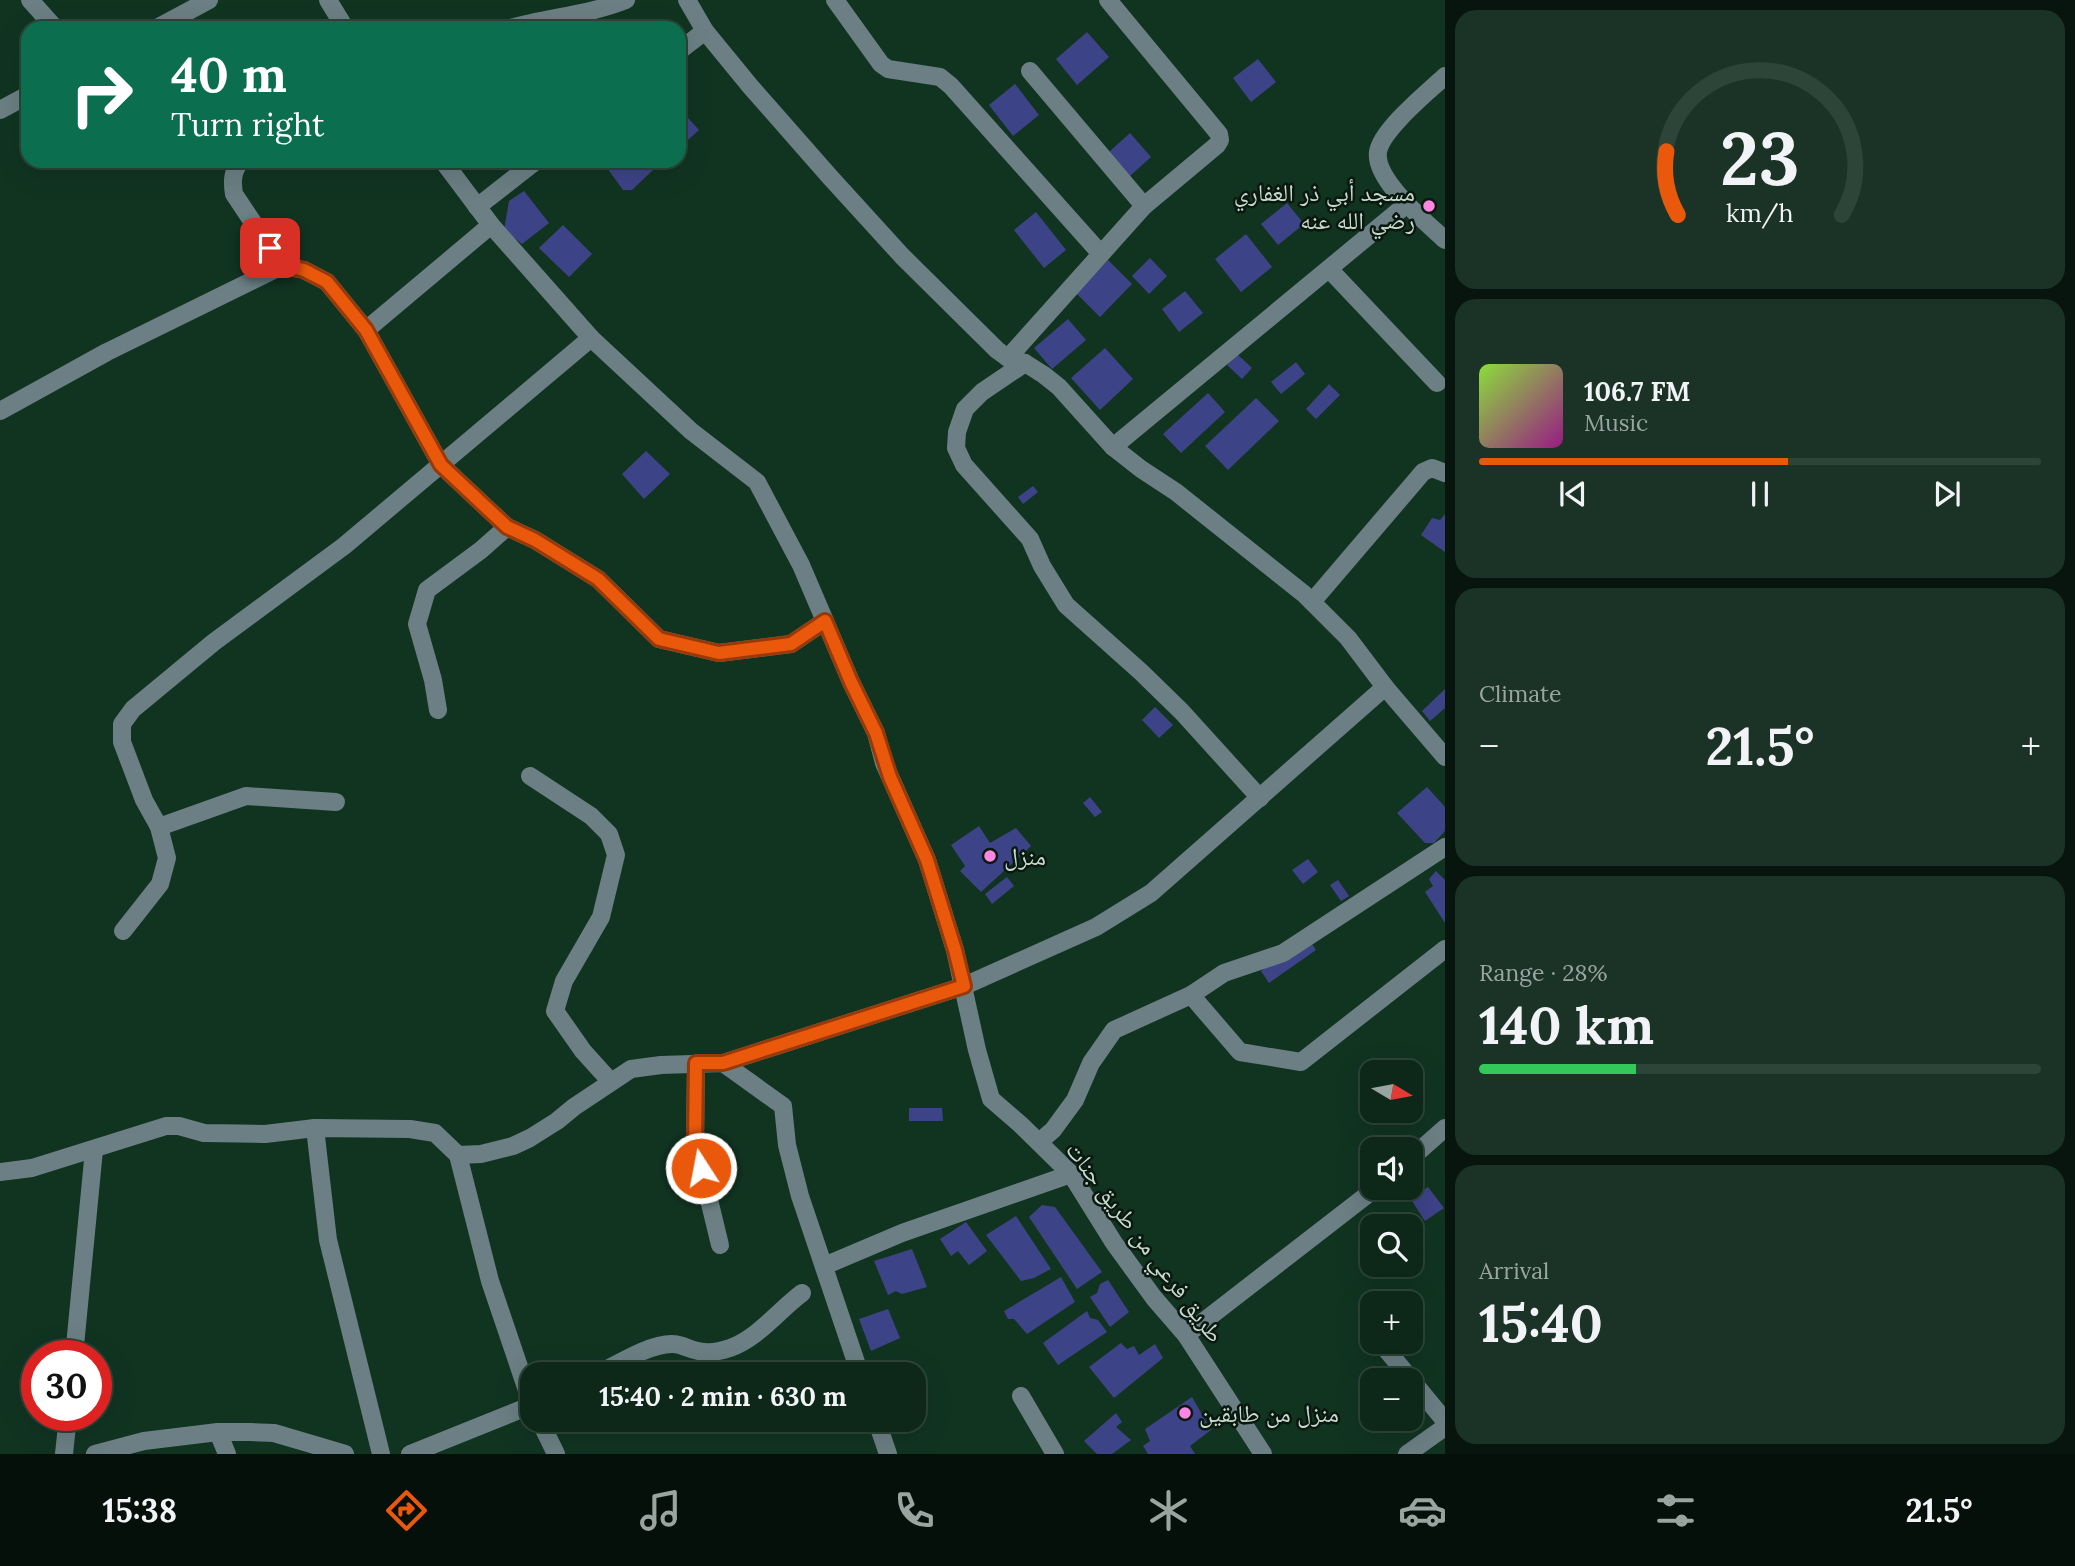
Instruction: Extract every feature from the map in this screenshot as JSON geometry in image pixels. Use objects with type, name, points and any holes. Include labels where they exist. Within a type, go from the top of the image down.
[{"type":"street","points":[[30,0],[49,21]]},
{"type":"street","points":[[170,21],[209,0]]},
{"type":"street","points":[[328,0],[341,21]]},
{"type":"street","points":[[534,21],[611,6],[626,0]]},
{"type":"street","points":[[687,0],[705,31],[759,96],[893,246],[997,350],[1044,375],[1059,387],[1114,447],[1176,492],[1312,602],[1348,638],[1385,687],[1445,757]]},
{"type":"street","points":[[835,0],[881,64],[888,69],[940,77],[951,86],[1101,254]]},
{"type":"street","points":[[1108,0],[1219,134],[1220,140],[1143,206],[1016,360],[965,409],[957,432],[956,448],[964,466],[1030,539],[1066,605],[1166,696],[1260,798]]},
{"type":"street","points":[[686,46],[705,31]]},
{"type":"street","points":[[1030,71],[1143,206]]},
{"type":"street","points":[[1445,76],[1418,100],[1386,135],[1378,152],[1381,172],[1407,204],[1445,240]]},
{"type":"street","points":[[0,110],[21,99]]},
{"type":"street","points":[[235,168],[232,181],[234,194],[282,265]]},
{"type":"street","name":"طريق فرعي من طريق جنات","points":[[448,168],[491,225],[591,338],[691,431],[757,482],[801,565],[876,733],[888,772],[927,860],[955,950],[977,1050],[991,1098],[1071,1174],[1114,1243],[1154,1298],[1186,1335],[1263,1454]]},
{"type":"street","points":[[477,207],[527,168]]},
{"type":"street","points":[[1114,447],[1407,204]]},
{"type":"street","points":[[366,330],[491,225]]},
{"type":"street","points":[[0,411],[107,352],[282,265],[304,270],[327,282],[366,330],[441,465],[507,527],[535,540],[598,579],[659,639],[719,653],[791,644],[825,621]]},
{"type":"street","points":[[1330,270],[1437,383]]},
{"type":"street","points":[[123,931],[160,884],[167,858],[159,827],[144,800],[122,743],[121,724],[133,709],[214,642],[344,546],[591,338]]},
{"type":"street","points":[[1312,602],[1423,472],[1432,468],[1445,473]]},
{"type":"street","points":[[438,710],[433,680],[417,624],[427,590],[507,527]]},
{"type":"street","points":[[458,1155],[481,1154],[513,1146],[557,1121],[632,1069],[723,1063],[964,986],[1096,927],[1151,893],[1385,687]]},
{"type":"street","points":[[530,776],[591,816],[608,834],[616,855],[601,917],[564,981],[555,1010],[583,1051],[611,1082]]},
{"type":"street","points":[[159,827],[246,796],[336,802]]},
{"type":"street","points":[[1039,1142],[1053,1130],[1075,1100],[1091,1063],[1114,1030],[1191,995],[1224,973],[1283,953],[1445,847]]},
{"type":"street","points":[[1191,995],[1240,1052],[1301,1062],[1445,948]]},
{"type":"street","points":[[696,1063],[695,1142],[720,1245]]},
{"type":"street","points":[[723,1063],[783,1106],[787,1145],[796,1183],[856,1362]]},
{"type":"street","points":[[0,1172],[32,1168],[166,1126],[179,1126],[204,1133],[265,1134],[315,1128],[410,1129],[435,1133],[458,1155],[489,1281],[520,1370]]},
{"type":"street","points":[[315,1128],[328,1240],[381,1454]]},
{"type":"street","points":[[1423,1148],[1445,1128]]},
{"type":"street","points":[[76,1340],[94,1150]]},
{"type":"street","points":[[824,1266],[902,1233],[1071,1174]]},
{"type":"street","points":[[1186,1335],[1360,1200]]},
{"type":"street","points":[[624,1362],[663,1344],[676,1343],[697,1352],[711,1353],[729,1348],[747,1341],[802,1293]]},
{"type":"street","points":[[1390,1354],[1445,1421]]},
{"type":"street","points":[[1021,1396],[1055,1454]]},
{"type":"street","points":[[410,1454],[520,1410]]},
{"type":"street","points":[[1407,1454],[1445,1427]]},
{"type":"street","points":[[64,1454],[66,1431]]},
{"type":"street","points":[[218,1432],[227,1454]]},
{"type":"street","points":[[95,1454],[147,1447],[218,1432],[274,1433],[345,1454]]},
{"type":"street","points":[[545,1432],[556,1454]]},
{"type":"street","points":[[880,1432],[888,1454]]},
{"type":"building","points":[[1087,32],[1109,57],[1077,85],[1056,59]]},
{"type":"building","points":[[1258,59],[1276,82],[1251,102],[1233,78]]},
{"type":"building","points":[[1015,84],[1039,115],[1013,136],[989,105]]},
{"type":"building","points":[[686,116],[699,130],[686,142]]},
{"type":"building","points":[[1130,133],[1151,157],[1130,176],[1109,152]]},
{"type":"building","points":[[607,168],[652,168],[653,170],[632,190],[623,190]]},
{"type":"building","points":[[524,191],[549,223],[522,244],[504,230],[509,201]]},
{"type":"building","points":[[1287,203],[1304,224],[1278,245],[1261,224]]},
{"type":"building","points":[[1036,212],[1066,250],[1044,268],[1014,230]]},
{"type":"building","points":[[563,225],[592,254],[569,277],[539,248]]},
{"type":"building","points":[[1246,234],[1272,267],[1241,292],[1215,259]]},
{"type":"building","points":[[1150,258],[1167,276],[1149,294],[1132,276]]},
{"type":"building","points":[[1108,260],[1132,284],[1100,317],[1076,293]]},
{"type":"building","points":[[1185,291],[1203,313],[1179,332],[1162,309]]},
{"type":"building","points":[[1068,319],[1086,340],[1052,369],[1034,348]]},
{"type":"building","points":[[1105,348],[1133,379],[1100,410],[1071,378]]},
{"type":"building","points":[[1237,354],[1252,368],[1242,379],[1227,365]]},
{"type":"building","points":[[1296,362],[1305,374],[1281,394],[1271,382]]},
{"type":"building","points":[[1329,384],[1340,395],[1316,419],[1306,409]]},
{"type":"building","points":[[1208,393],[1225,412],[1181,453],[1163,434]]},
{"type":"building","points":[[1256,398],[1279,421],[1228,470],[1205,446]]},
{"type":"building","points":[[646,451],[670,474],[644,499],[622,474]]},
{"type":"building","points":[[1033,486],[1038,492],[1023,504],[1018,497]]},
{"type":"building","points":[[1445,514],[1445,552],[1421,535],[1432,518],[1440,520]]},
{"type":"building","points":[[1445,689],[1445,708],[1430,721],[1422,711]]},
{"type":"building","points":[[1155,707],[1173,725],[1159,738],[1142,720]]},
{"type":"building","points":[[1427,787],[1445,807],[1445,831],[1434,843],[1425,843],[1397,813]]},
{"type":"building","points":[[1090,797],[1102,812],[1095,817],[1083,803]]},
{"type":"building","name":"منزل","points":[[979,826],[990,843],[1016,828],[1031,846],[981,892],[960,871],[965,866],[951,845]]},
{"type":"building","points":[[1308,859],[1318,872],[1303,884],[1292,870]]},
{"type":"building","points":[[1436,871],[1445,880],[1445,923],[1425,892],[1433,886],[1429,879]]},
{"type":"building","points":[[1007,877],[1014,886],[992,904],[985,894]]},
{"type":"building","points":[[1338,880],[1349,896],[1341,901],[1330,885]]},
{"type":"building","points":[[1308,938],[1316,950],[1269,983],[1261,971]]},
{"type":"building","points":[[909,1108],[942,1108],[943,1121],[909,1121]]},
{"type":"building","points":[[1428,1187],[1444,1208],[1425,1221],[1423,1214],[1411,1200],[1423,1200],[1423,1190]]},
{"type":"building","points":[[1042,1205],[1055,1207],[1102,1272],[1077,1289],[1029,1217]]},
{"type":"building","points":[[1016,1216],[1051,1269],[1021,1281],[986,1235]]},
{"type":"building","points":[[966,1222],[987,1251],[969,1265],[958,1251],[951,1256],[940,1239]]},
{"type":"building","points":[[912,1249],[927,1287],[902,1294],[896,1291],[888,1295],[874,1261]]},
{"type":"building","points":[[1061,1277],[1075,1302],[1027,1334],[1014,1319],[1008,1319],[1004,1311]]},
{"type":"building","points":[[1108,1280],[1129,1312],[1110,1327],[1090,1297],[1097,1293],[1100,1284]]},
{"type":"building","points":[[888,1309],[900,1338],[871,1351],[859,1319]]},
{"type":"building","points":[[1087,1311],[1090,1318],[1098,1320],[1107,1332],[1058,1365],[1043,1343]]},
{"type":"building","name":"منزل من طابقين","points":[[1121,1343],[1127,1349],[1134,1346],[1139,1355],[1155,1344],[1163,1358],[1114,1398],[1089,1367]]},
{"type":"building","name":"منزل من طابقين","points":[[1192,1397],[1211,1430],[1190,1446],[1195,1454],[1148,1454],[1143,1446],[1150,1441],[1145,1429]]},
{"type":"building","points":[[1116,1413],[1122,1422],[1116,1427],[1131,1440],[1112,1454],[1097,1454],[1084,1441]]},
{"type":"place","name":"مسجد أبي ذر الغفاري رضي الله عنه","points":[[1429,206]]},
{"type":"place","name":"منزل","points":[[990,856]]},
{"type":"place","name":"منزل من طابقين","points":[[1185,1413]]},
{"type":"route","points":[[270,248],[282,265],[304,270],[327,282],[366,330],[441,465],[507,527],[535,540],[598,579],[659,639],[719,653],[791,644],[825,621],[876,733],[884,763],[927,860],[964,986],[723,1063],[696,1063],[695,1142],[701,1168]]}]
